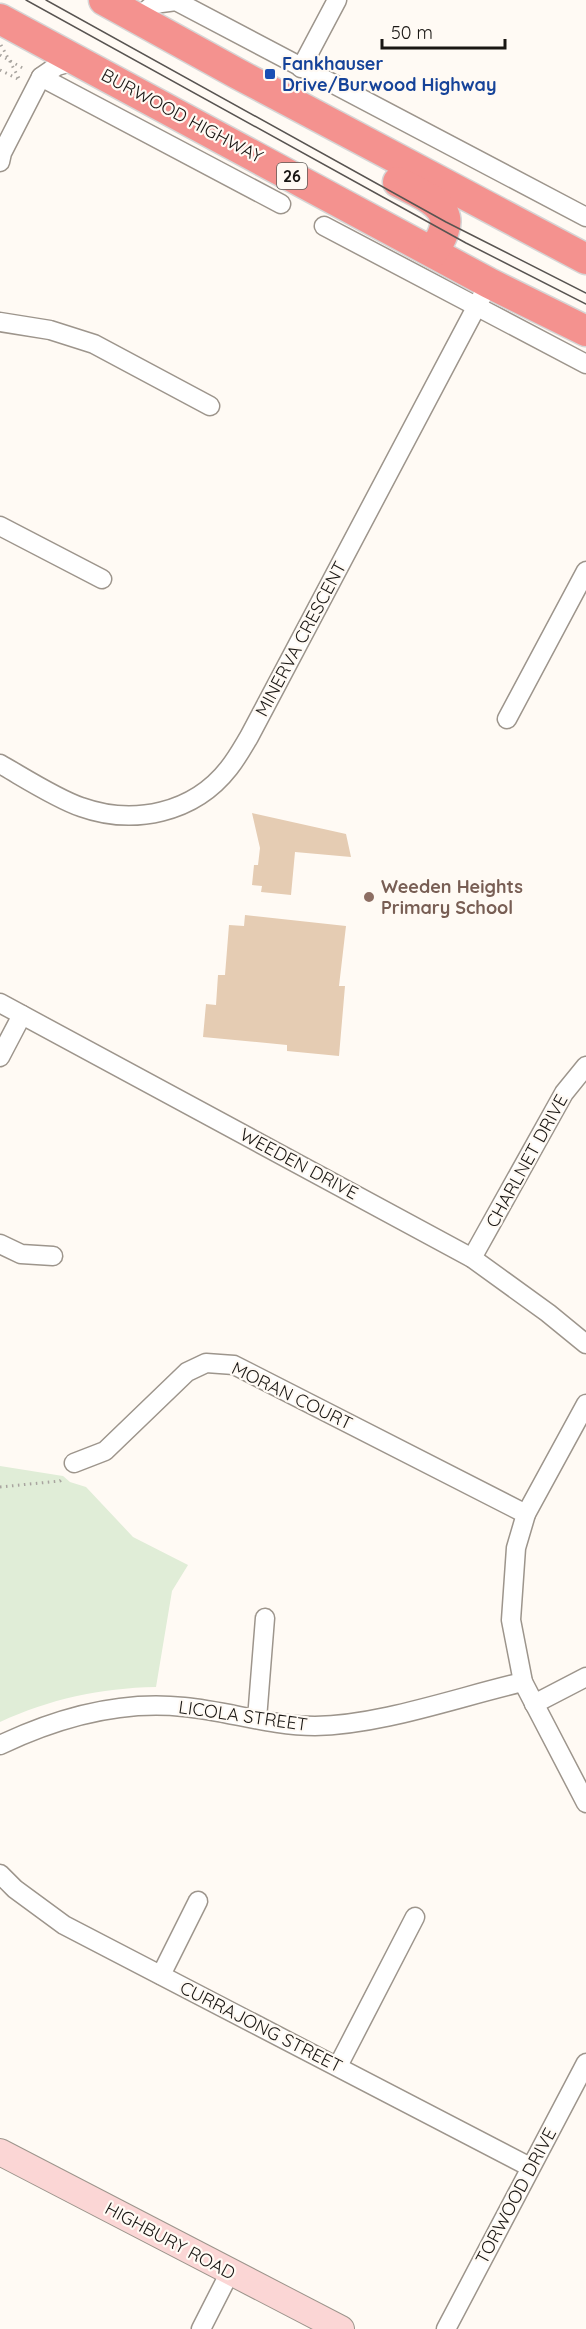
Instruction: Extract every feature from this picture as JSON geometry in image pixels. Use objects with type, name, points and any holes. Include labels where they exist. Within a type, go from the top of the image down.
[{"type":"highway","points":[[104,0],[586,259]]},
{"type":"highway","name":"BURWOOD HIGHWAY","points":[[0,19],[433,252],[483,294],[586,331]]},
{"type":"highway","points":[[238,74],[279,118],[433,201],[440,207],[446,222],[433,252]]},
{"type":"main road","name":"HIGHBURY ROAD","points":[[0,2152],[341,2329]]},
{"type":"street","points":[[301,68],[337,0]]},
{"type":"street","points":[[137,18],[154,4],[176,1],[586,217]]},
{"type":"street","points":[[0,162],[33,79],[36,52],[28,33]]},
{"type":"street","points":[[33,79],[57,66],[78,60]]},
{"type":"street","points":[[33,79],[280,204]]},
{"type":"street","points":[[324,226],[483,294]]},
{"type":"street","name":"BURWOOD HIGHWAY","points":[[483,294],[586,364]]},
{"type":"street","name":"MINERVA CRESCENT","points":[[0,764],[79,807],[110,815],[142,816],[165,812],[191,801],[229,768],[249,737],[483,294]]},
{"type":"street","points":[[0,322],[50,330],[94,344],[210,406]]},
{"type":"street","points":[[0,526],[102,579]]},
{"type":"street","points":[[507,720],[586,571]]},
{"type":"street","name":"WEEDEN DRIVE","points":[[0,1003],[472,1258],[548,1313],[586,1344]]},
{"type":"street","points":[[0,1057],[22,1015]]},
{"type":"street","name":"CHARLNET DRIVE","points":[[472,1258],[564,1093],[586,1066]]},
{"type":"street","points":[[0,1244],[21,1254],[53,1256]]},
{"type":"street","name":"MORAN COURT","points":[[74,1464],[105,1451],[188,1372],[207,1363],[234,1365],[526,1514]]},
{"type":"street","points":[[586,1404],[526,1514],[516,1548],[511,1620],[523,1682],[586,1803]]},
{"type":"street","points":[[257,1719],[265,1618]]},
{"type":"street","points":[[534,1704],[586,1677]]},
{"type":"street","name":"LICOLA STREET","points":[[0,1745],[36,1729],[73,1717],[148,1705],[185,1707],[315,1726],[362,1721],[523,1682]]},
{"type":"street","name":"CURRAJONG STREET","points":[[0,1874],[64,1925],[530,2167]]},
{"type":"street","points":[[161,1975],[198,1901]]},
{"type":"street","points":[[338,2066],[415,1917]]},
{"type":"street","name":"TORWOOD DRIVE","points":[[447,2329],[586,2063]]},
{"type":"street","points":[[201,2329],[230,2272]]},
{"type":"path","points":[[0,43],[20,80]]},
{"type":"path","points":[[0,55],[9,59],[33,79]]},
{"type":"path","points":[[0,70],[20,80],[33,79]]},
{"type":"path","points":[[0,1487],[60,1481],[74,1464]]},
{"type":"green space","points":[[0,1466],[63,1476],[70,1482],[86,1487],[133,1537],[188,1565],[172,1591],[156,1687],[95,1692],[76,1696],[38,1707],[0,1722]]},
{"type":"building","points":[[252,813],[346,834],[351,857],[295,852],[291,895],[261,892],[262,886],[252,885],[254,865],[258,865],[260,848]]},
{"type":"building","points":[[245,915],[346,926],[339,986],[345,986],[339,1056],[287,1051],[287,1045],[203,1037],[206,1004],[216,1005],[218,975],[225,975],[229,925],[244,926]]},
{"type":"tram line","points":[[26,0],[466,243],[586,304]]},
{"type":"tram line","points":[[46,0],[446,222],[586,293]]},
{"type":"place","name":"Fankhauser Drive/Burwood Highway","points":[[270,74]]},
{"type":"place","name":"Weeden Heights Primary School","points":[[369,897]]}]
